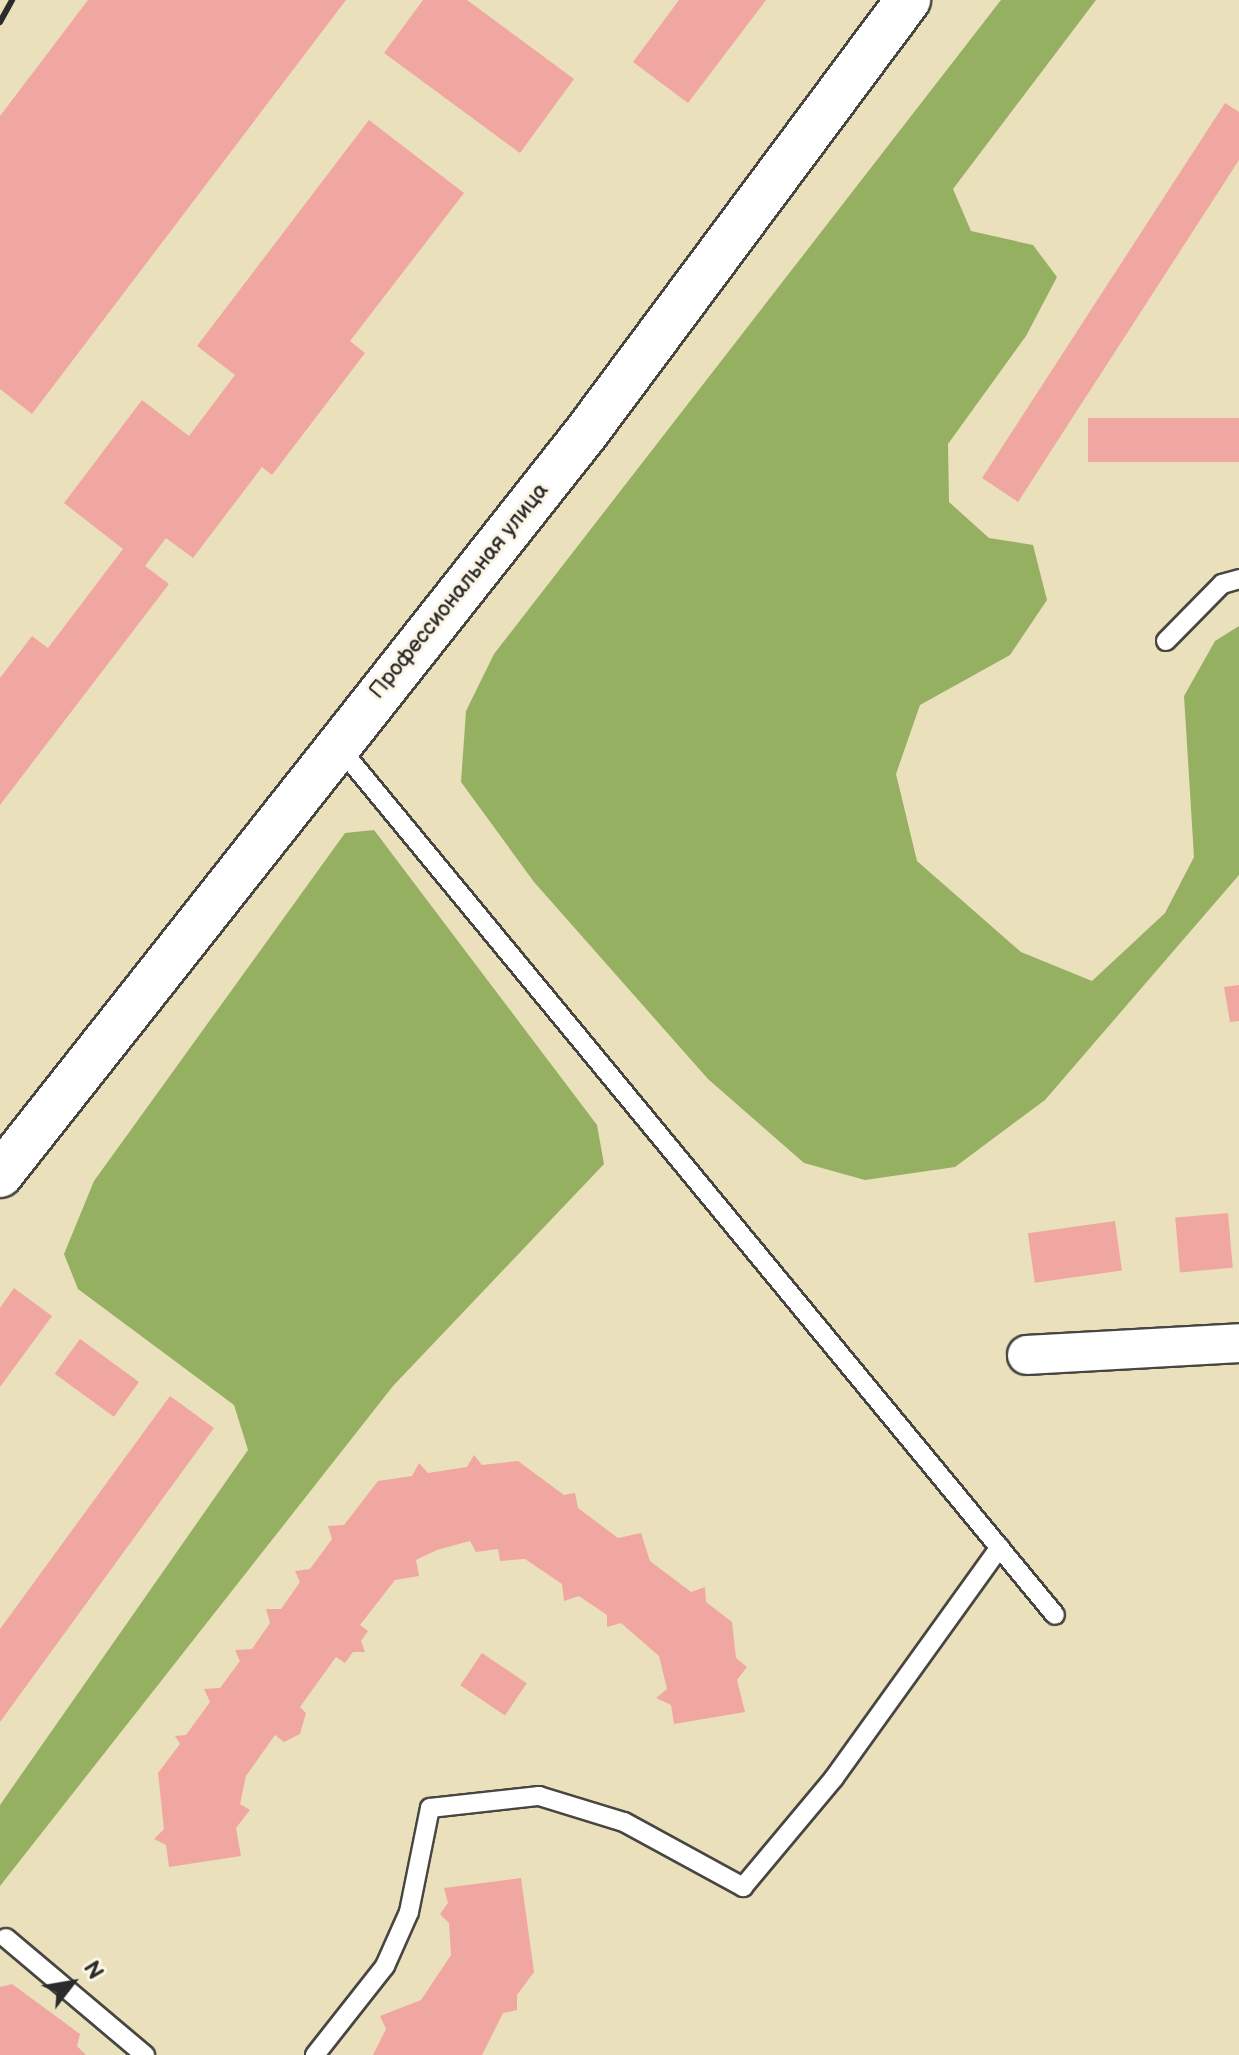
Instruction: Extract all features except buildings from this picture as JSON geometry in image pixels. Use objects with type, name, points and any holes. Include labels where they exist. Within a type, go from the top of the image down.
[{"type":"main road","name":"Профессиональная улица","points":[[0,1175],[336,744],[586,433],[908,0]]},
{"type":"street","points":[[1027,1355],[1239,1343]]},
{"type":"lane","points":[[1166,641],[1222,584],[1239,579]]},
{"type":"lane","points":[[336,744],[1055,1615]]},
{"type":"lane","points":[[315,2055],[385,1966],[409,1912],[430,1808],[539,1796],[624,1822],[743,1887],[834,1778],[1000,1547]]},
{"type":"lane","points":[[6,1938],[145,2055]]},
{"type":"green space","points":[[1001,0],[1096,0],[953,189],[971,231],[1033,245],[1057,277],[1026,336],[948,444],[949,502],[989,538],[1033,545],[1047,600],[1010,655],[920,705],[896,774],[917,861],[1021,952],[1092,981],[1165,913],[1194,857],[1184,696],[1215,641],[1239,626],[1239,875],[1045,1100],[955,1167],[865,1180],[804,1163],[708,1079],[534,882],[461,782],[466,711],[494,654]]},
{"type":"green space","points":[[374,830],[597,1125],[604,1164],[393,1386],[0,1886],[0,1805],[248,1450],[234,1405],[78,1289],[64,1254],[94,1181],[345,833]]},
{"type":"railway","points":[[0,22],[12,0]]}]
